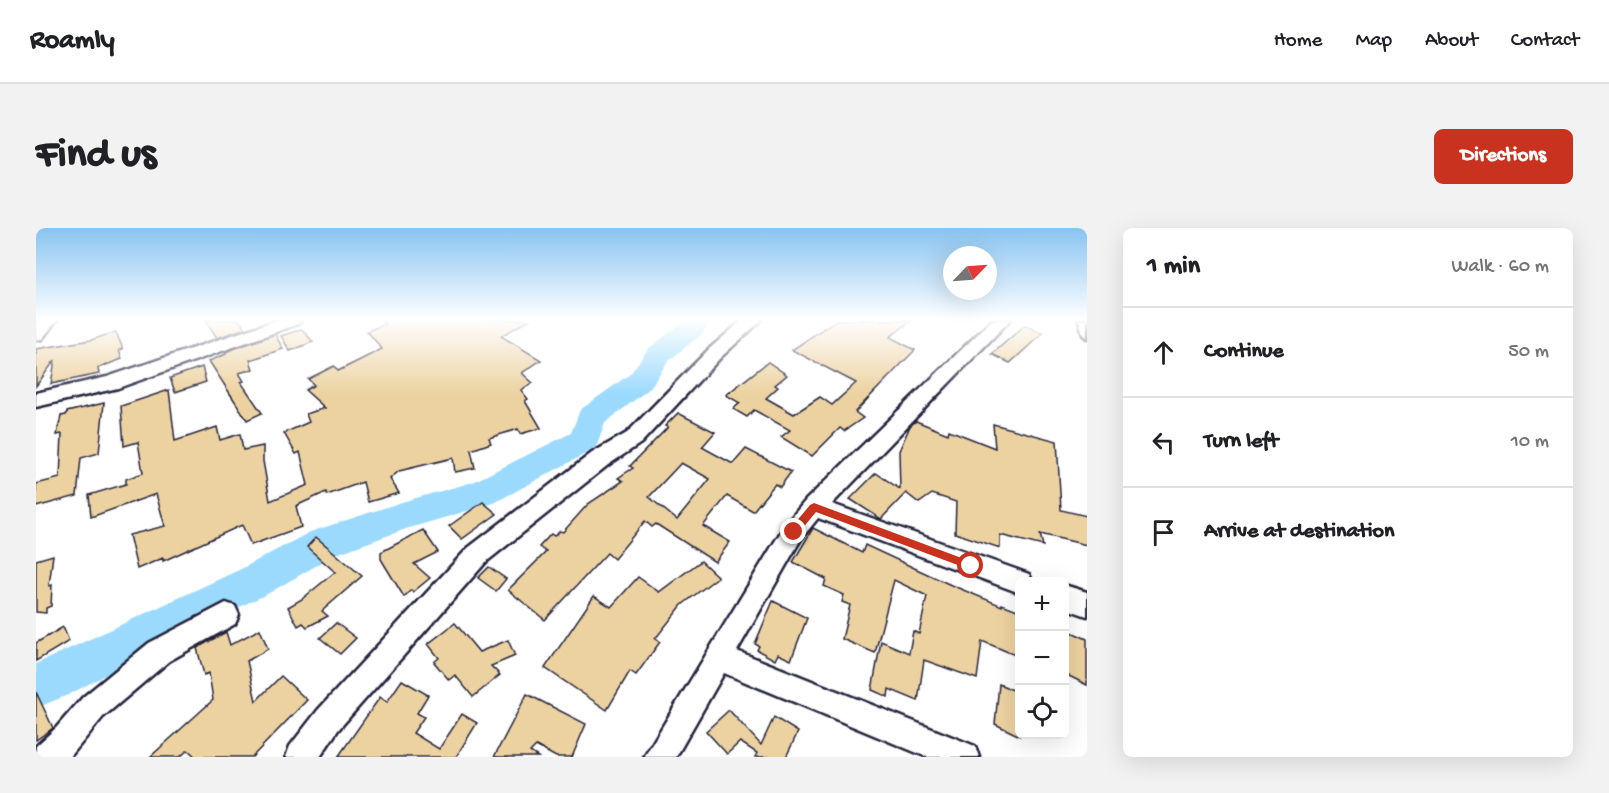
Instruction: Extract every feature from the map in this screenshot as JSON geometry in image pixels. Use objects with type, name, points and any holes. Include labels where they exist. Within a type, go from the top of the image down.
[{"type":"street","points":[[36,400],[111,383],[221,345]]},
{"type":"street","points":[[301,757],[328,720],[477,555],[600,459],[634,438],[725,345]]},
{"type":"street","points":[[659,757],[794,532],[814,507],[976,345]]},
{"type":"street","points":[[814,507],[1015,580]]},
{"type":"street","points":[[1069,597],[1087,603]]},
{"type":"street","points":[[47,757],[68,739],[93,707],[159,652],[226,615]]},
{"type":"street","points":[[719,657],[964,757]]},
{"type":"building","points":[[62,345],[121,345],[123,349],[119,350],[122,359],[98,368],[99,374],[51,384],[55,360],[36,386],[36,349]]},
{"type":"building","points":[[245,345],[281,345],[283,349],[250,360],[253,369],[239,373],[244,381],[241,382],[262,413],[247,420],[209,361],[226,354],[225,352]]},
{"type":"building","points":[[286,345],[306,345],[290,351]]},
{"type":"building","points":[[378,345],[515,345],[541,360],[522,373],[533,383],[521,390],[528,399],[525,401],[541,428],[520,434],[518,429],[489,438],[491,443],[471,450],[475,468],[455,472],[453,458],[399,471],[390,479],[399,493],[368,502],[363,482],[327,495],[326,492],[296,506],[301,527],[251,545],[242,525],[163,561],[163,558],[137,569],[129,535],[165,526],[156,494],[91,517],[89,495],[126,484],[126,479],[143,473],[138,442],[124,446],[121,406],[169,390],[175,441],[217,427],[220,440],[240,434],[243,450],[263,446],[263,461],[270,501],[308,485],[300,452],[296,454],[284,433],[309,422],[306,414],[325,408],[305,390],[314,385],[308,379],[334,366],[338,371],[382,349]]},
{"type":"building","points":[[800,345],[905,345],[915,350],[855,412],[863,418],[844,431],[840,428],[812,456],[781,437],[790,430],[754,410],[747,417],[733,409],[740,403],[726,395],[768,362],[787,375],[775,385],[778,387],[766,398],[794,414],[820,397],[832,405],[856,383],[792,350]]},
{"type":"building","points":[[1003,345],[1030,345],[1010,363],[992,354]]},
{"type":"building","points":[[202,367],[206,382],[175,392],[170,378]]},
{"type":"building","points":[[104,403],[99,453],[81,458],[77,496],[36,507],[36,484],[60,478],[62,434],[57,435],[61,416],[66,415],[67,412]]},
{"type":"building","points":[[678,413],[715,432],[702,447],[733,464],[746,449],[791,472],[780,487],[775,484],[753,511],[727,496],[703,526],[730,542],[715,562],[656,524],[652,527],[645,521],[614,559],[607,553],[545,620],[508,590],[546,552],[539,547],[551,534],[554,536],[560,531],[563,532],[588,504],[623,481],[618,478],[633,468],[630,466],[668,427],[665,426]],"holes":[[[681,463],[710,479],[677,520],[649,497]]]},
{"type":"building","points":[[916,421],[948,434],[949,430],[995,448],[993,424],[1057,441],[1061,510],[1087,516],[1087,545],[1040,534],[1043,546],[1000,535],[1000,548],[955,533],[956,502],[932,494],[919,503],[906,493],[881,519],[850,499],[876,473],[900,489],[899,451],[910,426]]},
{"type":"building","points":[[483,502],[497,514],[462,539],[449,526]]},
{"type":"building","points":[[813,528],[862,553],[865,545],[951,585],[1015,609],[1015,655],[982,641],[977,679],[924,660],[918,701],[889,689],[888,697],[872,690],[881,641],[909,653],[913,631],[919,634],[927,596],[894,580],[875,653],[842,639],[850,605],[842,602],[844,595],[824,586],[826,579],[793,562]]},
{"type":"building","points":[[423,530],[438,552],[414,564],[430,578],[404,597],[381,559],[381,552]]},
{"type":"building","points":[[316,537],[362,576],[322,611],[328,616],[307,627],[303,623],[298,626],[288,607],[302,599],[335,572],[307,547]]},
{"type":"building","points":[[53,555],[49,586],[52,585],[51,606],[46,608],[46,613],[36,612],[36,560]]},
{"type":"building","points":[[701,561],[718,577],[682,605],[655,639],[660,642],[636,675],[630,671],[607,710],[545,668],[594,596],[611,607],[638,577],[659,592]]},
{"type":"building","points":[[489,567],[506,579],[496,591],[478,578]]},
{"type":"building","points":[[773,601],[807,618],[791,660],[778,654],[775,660],[757,650],[759,646],[755,644]]},
{"type":"building","points":[[336,623],[356,638],[340,654],[320,638]]},
{"type":"building","points":[[455,623],[479,652],[508,640],[515,656],[491,666],[500,675],[473,697],[455,675],[449,680],[434,662],[439,658],[428,644]]},
{"type":"building","points":[[63,627],[69,641],[36,661],[36,643]]},
{"type":"building","points":[[260,629],[268,649],[247,661],[256,701],[281,676],[307,700],[252,757],[196,757],[188,750],[180,757],[150,757],[213,700],[209,673],[204,675],[197,648],[226,632],[230,645]]},
{"type":"building","points":[[1069,631],[1087,639],[1087,685],[1069,676]]},
{"type":"building","points":[[402,680],[428,695],[417,713],[424,717],[413,733],[439,749],[462,714],[477,723],[456,757],[338,757],[380,697],[387,702]]},
{"type":"building","points":[[999,684],[1015,691],[1015,734],[995,724]]},
{"type":"building","points":[[36,692],[53,728],[36,740]]},
{"type":"building","points":[[527,694],[586,724],[572,757],[556,757],[536,746],[530,752],[538,757],[494,757]]},
{"type":"building","points":[[729,710],[761,745],[774,717],[798,732],[786,757],[755,757],[757,753],[740,742],[727,754],[706,731]]},
{"type":"waterway","points":[[36,686],[53,680],[163,624],[255,581],[323,543],[402,516],[482,493],[585,440],[591,418],[640,381],[658,355],[671,345]]},
{"type":"route","points":[[794,532],[814,507],[971,566]]}]
